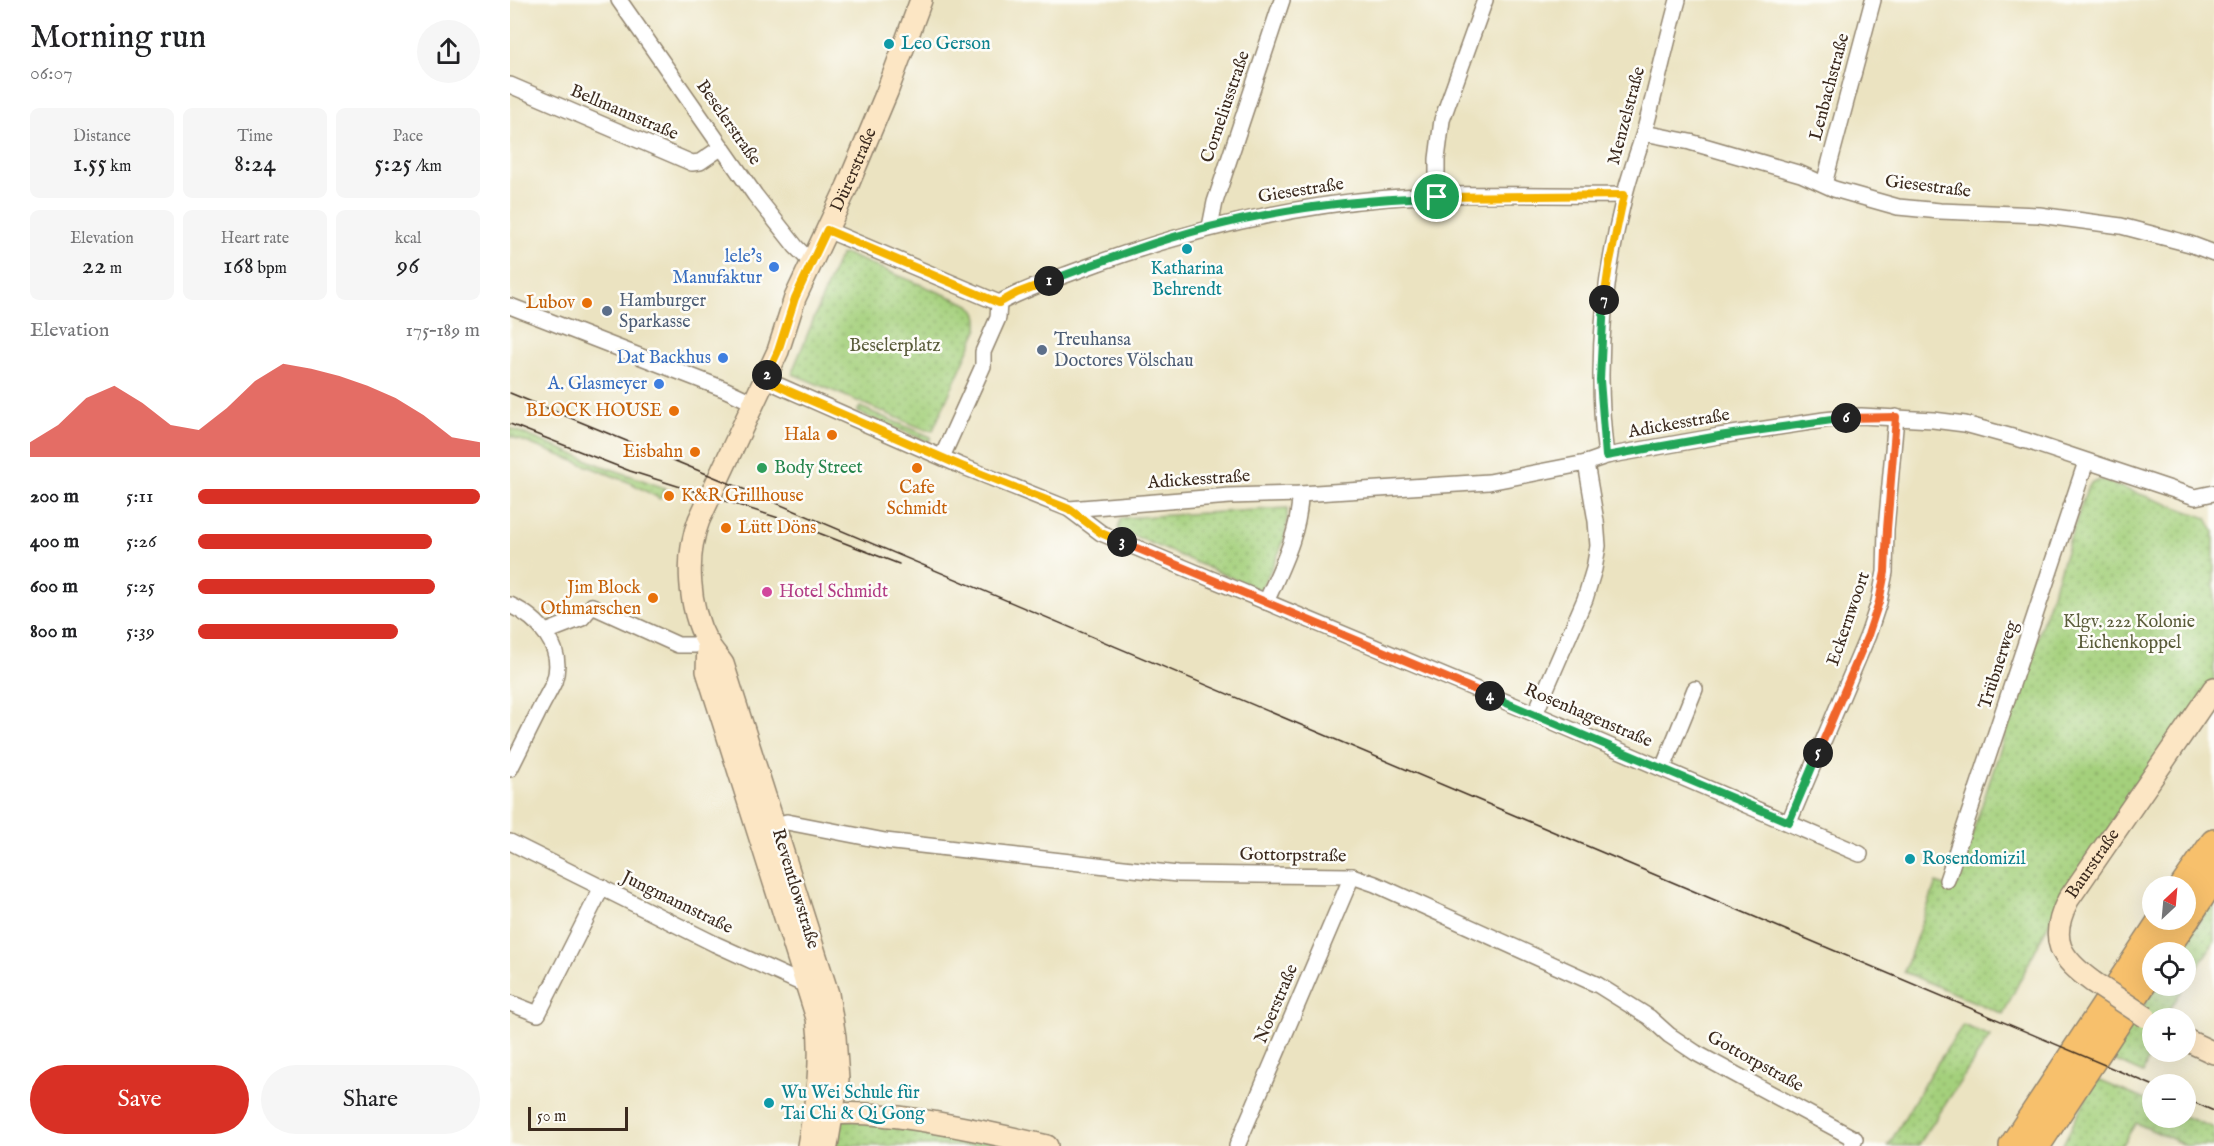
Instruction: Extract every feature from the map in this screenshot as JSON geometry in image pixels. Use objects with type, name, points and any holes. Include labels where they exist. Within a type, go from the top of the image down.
[{"type":"highway","points":[[2191,876],[2214,843]]},
{"type":"highway","points":[[2196,903],[2214,876]]},
{"type":"highway","points":[[2013,1146],[2155,930]]},
{"type":"highway","points":[[2036,1146],[2142,984]]},
{"type":"highway","points":[[2052,1146],[2108,1036]]},
{"type":"main road","name":"Dürerstraße","points":[[754,403],[778,351],[795,298],[887,92],[921,0]]},
{"type":"main road","name":"Reventlowstraße","points":[[754,403],[699,520],[691,544],[690,570],[699,620],[708,642],[723,664],[775,825],[818,990],[817,1018],[821,1056],[808,1146]]},
{"type":"main road","name":"Reventlowstraße","points":[[708,642],[707,670],[835,1037],[838,1078],[827,1146]]},
{"type":"main road","name":"Baurstraße","points":[[2142,1014],[2071,965],[2063,954],[2058,932],[2062,913],[2068,900],[2214,688]]},
{"type":"main road","points":[[2196,1045],[2214,1053]]},
{"type":"main road","points":[[838,1078],[848,1098],[859,1108],[870,1113]]},
{"type":"main road","points":[[812,1125],[833,1113],[870,1113],[1047,1146]]},
{"type":"street","name":"Beselerstraße","points":[[619,0],[754,195],[812,263]]},
{"type":"street","name":"Corneliusstraße","points":[[1210,227],[1215,202],[1282,0]]},
{"type":"street","points":[[1437,197],[1437,159],[1442,120],[1485,0]]},
{"type":"street","name":"Menzelstraße","points":[[1606,456],[1600,399],[1601,332],[1609,266],[1624,195],[1644,133],[1678,0]]},
{"type":"street","name":"Lenbachstraße","points":[[1824,184],[1874,0]]},
{"type":"street","name":"Bellmannstraße","points":[[510,85],[692,163],[700,162],[722,147]]},
{"type":"street","name":"Giesestraße","points":[[1644,133],[1701,145],[1801,174],[1834,189],[1898,207],[2039,215],[2121,226],[2190,244],[2214,253]]},
{"type":"street","name":"Giesestraße","points":[[999,303],[1017,293],[1109,258],[1210,227],[1332,205],[1389,198],[1624,195]]},
{"type":"street","points":[[764,379],[942,457],[982,366],[983,352],[998,318],[999,303],[827,230]]},
{"type":"street","points":[[510,306],[724,389],[754,403]]},
{"type":"street","name":"Adickesstraße","points":[[1069,509],[1230,496],[1489,482],[1586,463],[1606,456],[1824,420],[1861,417],[1896,417],[1965,424],[2027,441],[2195,497],[2214,494]]},
{"type":"street","name":"Eckernwoort","points":[[1789,822],[1868,635],[1879,602],[1885,572],[1896,417]]},
{"type":"street","name":"Rosenhagenstraße","points":[[942,457],[1069,509],[1101,533],[1663,768],[1860,854]]},
{"type":"street","name":"Trübnerweg","points":[[1947,880],[2086,462]]},
{"type":"street","points":[[1535,714],[1585,599],[1594,569],[1598,546],[1586,463]]},
{"type":"street","points":[[1266,602],[1294,532],[1300,512],[1300,494]]},
{"type":"street","points":[[510,605],[530,615],[546,632],[554,650],[555,677],[510,769]]},
{"type":"street","points":[[546,632],[582,618],[592,606],[678,645],[708,642]]},
{"type":"street","points":[[1663,768],[1695,689]]},
{"type":"street","name":"Gottorpstraße","points":[[775,825],[787,822],[885,841],[1177,874],[1352,876],[1375,884],[1598,985],[1649,1017],[1669,1035],[1696,1053],[1854,1143]]},
{"type":"street","name":"Jungmannstraße","points":[[510,842],[715,944],[818,990]]},
{"type":"street","name":"Noerstraße","points":[[1237,1146],[1352,876]]},
{"type":"street","points":[[510,1004],[538,1014],[602,887]]},
{"type":"green space","name":"Beselerplatz","points":[[846,254],[970,305],[976,313],[978,329],[933,430],[926,430],[793,374],[838,259],[841,255]]},
{"type":"green space","points":[[860,407],[931,437],[929,442],[857,412]]},
{"type":"green space","points":[[510,428],[600,465],[665,488],[660,499],[631,483],[510,436]]},
{"type":"green space","name":"Klgv. 222 Kolonie Eichenkoppel","points":[[2101,480],[2207,518],[2214,532],[2214,679],[2059,903],[2003,1014],[1904,972],[1936,883],[1954,889],[2086,491],[2092,482]]},
{"type":"green space","points":[[1287,508],[1283,540],[1260,590],[1118,529],[1121,518]]},
{"type":"green space","points":[[2214,898],[2214,942],[2196,970],[2196,942],[2185,942],[2193,930],[2196,930],[2196,926]]},
{"type":"green space","points":[[2150,996],[2178,996],[2171,1008],[2142,1008]]},
{"type":"green space","points":[[2142,1008],[2142,1062],[2147,1062],[2143,1073],[2109,1058]]},
{"type":"green space","points":[[1963,1025],[1990,1036],[1918,1146],[1888,1146],[1930,1074]]},
{"type":"green space","points":[[2096,1079],[2142,1099],[2142,1126],[2136,1123],[2121,1146],[2062,1146]]},
{"type":"green space","points":[[841,1118],[1015,1146],[836,1146]]},
{"type":"green space","points":[[2196,1121],[2214,1128],[2214,1146],[2187,1146],[2147,1128],[2196,1128]]},
{"type":"tram line","points":[[510,393],[736,486],[2142,1081]]},
{"type":"tram line","points":[[510,424],[630,471],[785,520],[899,564]]},
{"type":"tram line","points":[[2196,1103],[2214,1111]]},
{"type":"place","name":"Leo Gerson","points":[[889,44]]},
{"type":"place","name":"Katharina Behrendt","points":[[1187,249]]},
{"type":"place","name":"lele's Manufaktur","points":[[774,267]]},
{"type":"place","name":"Lubov","points":[[587,303]]},
{"type":"place","name":"Hamburger Sparkasse","points":[[607,311]]},
{"type":"place","name":"Treuhansa Doctores Völschau","points":[[1042,350]]},
{"type":"place","name":"Dat Backhus","points":[[723,358]]},
{"type":"place","name":"A. Glasmeyer","points":[[659,384]]},
{"type":"place","name":"BLOCK HOUSE","points":[[674,411]]},
{"type":"place","name":"Hala","points":[[832,435]]},
{"type":"place","name":"Eisbahn","points":[[695,452]]},
{"type":"place","name":"Body Street","points":[[762,468]]},
{"type":"place","name":"Cafe Schmidt","points":[[917,468]]},
{"type":"place","name":"K&R Grillhouse","points":[[669,496]]},
{"type":"place","name":"Lütt Döns","points":[[726,528]]},
{"type":"place","name":"Hotel Schmidt","points":[[767,592]]},
{"type":"place","name":"Jim Block Othmarschen","points":[[653,598]]},
{"type":"place","name":"Rosendomizil","points":[[1910,859]]},
{"type":"place","name":"Wu Wei Schule für Tai Chi & Qi Gong","points":[[769,1103]]},
{"type":"route","points":[[1624,195],[1604,293],[1599,363],[1606,456],[1824,420],[1896,417],[1885,572],[1879,602],[1868,635],[1789,822],[1101,533],[1069,509],[959,465],[764,379],[778,351],[795,298],[827,230],[999,303],[1017,293],[1109,258],[1210,227],[1332,205],[1389,198],[1437,197],[1624,195]]}]
